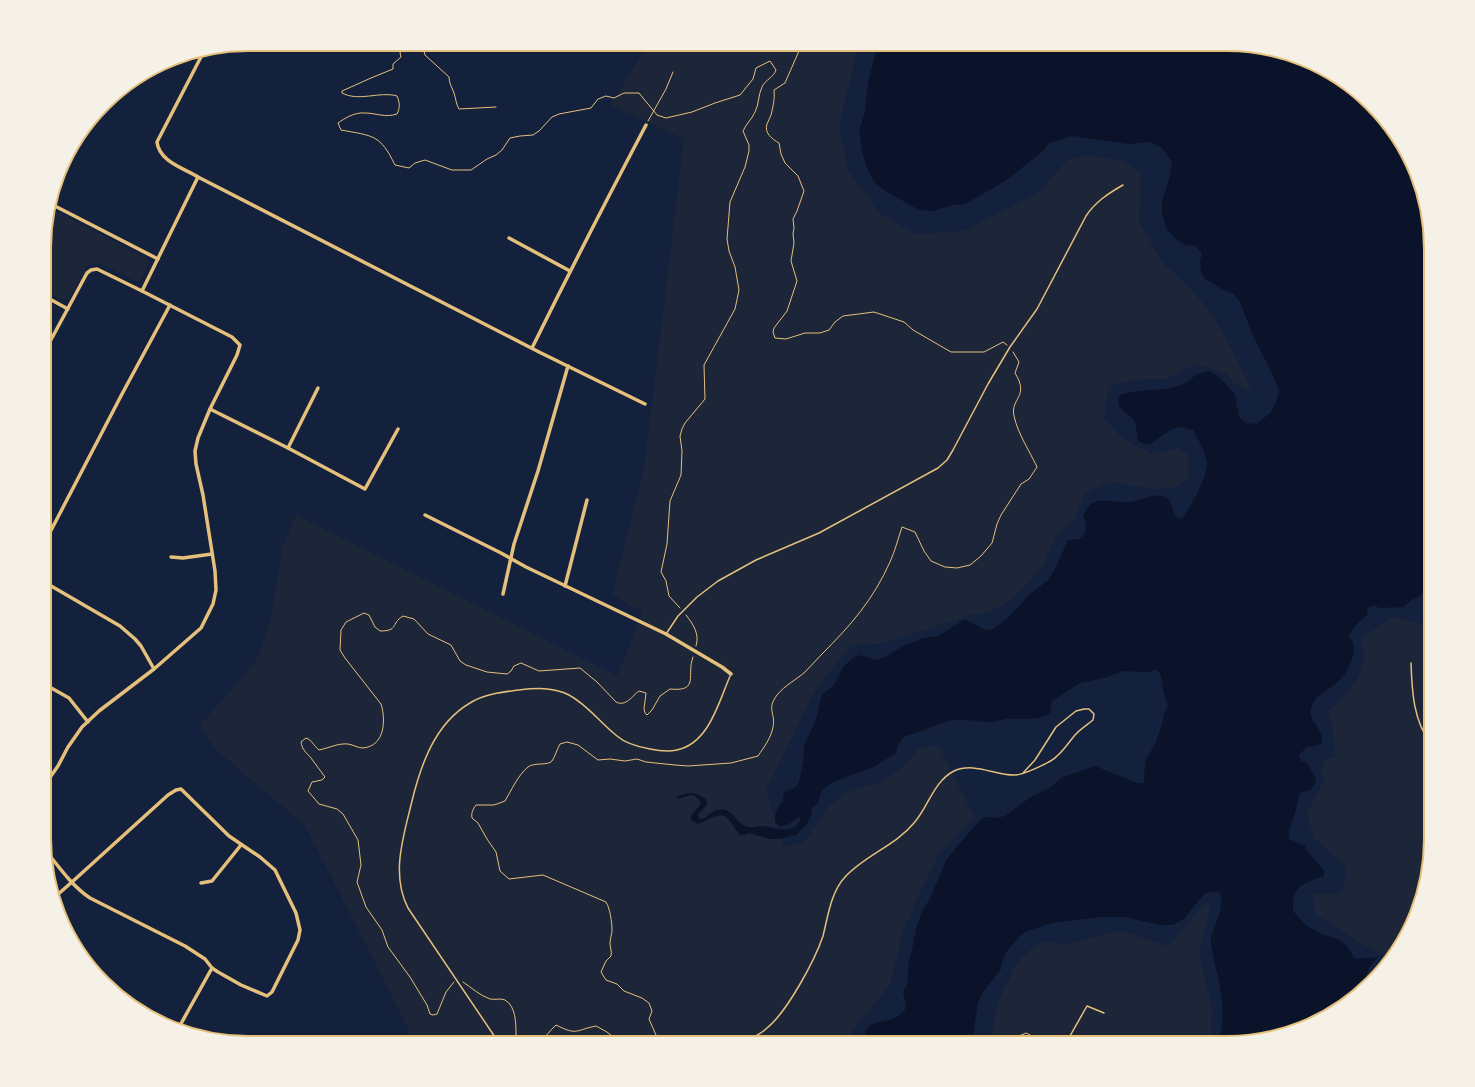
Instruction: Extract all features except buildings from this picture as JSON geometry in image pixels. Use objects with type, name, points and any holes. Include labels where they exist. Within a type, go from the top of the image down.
[{"type":"street","points":[[201,57],[157,142],[158,149],[164,158],[198,177],[532,348],[645,404]]},
{"type":"street","points":[[532,348],[604,204],[646,125]]},
{"type":"street","points":[[142,291],[198,177]]},
{"type":"street","points":[[56,206],[158,259]]},
{"type":"street","points":[[509,238],[570,271]]},
{"type":"street","points":[[51,340],[84,278],[91,270],[97,269],[232,337],[240,345],[237,355],[210,409],[198,438],[195,451],[215,571],[216,590],[213,604],[201,628],[154,669],[99,711],[82,727],[51,776]]},
{"type":"street","points":[[51,300],[68,309]]},
{"type":"street","points":[[51,530],[170,305]]},
{"type":"street","points":[[503,594],[514,544],[550,432],[568,366]]},
{"type":"street","points":[[288,448],[318,388]]},
{"type":"street","points":[[210,409],[365,489],[398,429]]},
{"type":"street","points":[[565,586],[587,500]]},
{"type":"street","points":[[425,515],[526,567],[666,634],[722,667],[731,674]]},
{"type":"street","points":[[171,557],[183,558],[212,554]]},
{"type":"street","points":[[51,586],[120,626],[135,639],[154,669]]},
{"type":"street","points":[[51,688],[69,698],[88,722]]},
{"type":"street","points":[[52,858],[72,882],[81,891],[101,904],[186,946],[204,959],[212,968],[241,985],[268,996],[272,992],[296,946],[300,930],[300,925],[296,914],[275,870],[260,857],[241,845],[212,820],[194,800],[181,789],[168,795],[72,882],[59,893]]},
{"type":"street","points":[[201,883],[212,881],[241,845]]},
{"type":"street","points":[[181,1024],[212,968]]},
{"type":"lane","points":[[666,634],[683,611],[697,597],[713,585],[756,560],[819,533],[938,468],[947,460],[988,384],[1010,347],[1036,309],[1086,216],[1102,198],[1123,185]]},
{"type":"lane","points":[[1411,663],[1414,707],[1424,732]]},
{"type":"lane","points":[[494,1036],[408,908],[400,890],[400,856],[417,779],[432,742],[458,711],[470,702],[505,691],[553,689],[578,700],[618,737],[626,742],[653,750],[678,750],[698,739],[708,725],[731,674]]},
{"type":"lane","points":[[756,1036],[767,1028],[794,994],[818,948],[832,902],[844,877],[858,865],[902,836],[918,819],[940,783],[955,771],[968,768],[1014,776],[1023,773],[1031,770],[1057,757],[1076,734],[1093,720],[1094,714],[1089,709],[1076,711],[1056,727],[1035,760],[1023,773]]},
{"type":"lane","points":[[1070,1036],[1087,1006],[1104,1013]]},
{"type":"path","points":[[401,51],[401,57],[394,64],[393,69],[342,91],[342,93],[351,96],[397,96],[400,102],[399,109],[396,114],[389,116],[364,112],[346,117],[338,123],[341,130],[370,136],[380,142],[390,154],[395,165],[402,168],[409,168],[415,163],[425,160],[452,170],[471,170],[487,159],[496,155],[502,150],[510,138],[533,135],[540,131],[552,117],[559,114],[591,108],[598,98],[606,96],[614,98],[624,93],[639,93],[657,115],[666,118],[692,112],[715,103],[740,96],[752,79],[756,68],[765,62],[770,61],[776,70],[761,89],[756,112],[743,131],[749,145],[749,151],[745,167],[730,202],[728,245],[735,267],[739,290],[735,309],[704,365],[704,399],[685,423],[680,436],[682,451],[681,475],[670,501],[667,544],[661,572],[666,581],[669,596],[683,611],[696,630],[698,642],[691,661],[690,682],[681,690],[670,689],[660,696],[652,710],[647,715],[644,709],[646,693],[639,691],[633,698],[619,704],[597,682],[580,668],[540,671],[521,663],[514,666],[512,672],[507,674],[487,672],[466,665],[460,661],[451,645],[428,634],[414,619],[403,616],[398,619],[394,628],[389,631],[380,631],[375,627],[369,615],[364,613],[346,622],[341,630],[340,650],[381,704],[384,712],[384,723],[380,739],[372,746],[362,748],[349,744],[332,745],[318,750],[310,740],[306,738],[301,742],[305,752],[325,777],[322,780],[312,782],[308,791],[318,804],[337,810],[343,814],[358,840],[361,865],[357,882],[366,907],[382,930],[388,946],[410,977],[427,1005],[430,1014],[437,1014],[446,992],[454,982],[464,982],[480,995],[491,1000],[504,999],[512,1005],[517,1036]]},
{"type":"path","points":[[424,51],[425,55],[449,77],[450,85],[459,109],[496,107]]},
{"type":"path","points":[[656,1036],[649,1019],[652,1011],[649,1004],[642,998],[624,991],[617,984],[606,980],[601,972],[612,952],[610,943],[612,924],[609,907],[606,902],[543,875],[509,879],[500,871],[496,852],[486,839],[478,823],[472,818],[471,814],[476,805],[494,805],[505,801],[511,788],[528,767],[534,764],[549,763],[560,744],[567,742],[578,745],[598,760],[610,759],[625,761],[638,759],[646,762],[688,766],[731,763],[758,756],[770,738],[773,729],[774,725],[771,709],[775,699],[784,688],[805,672],[847,629],[860,613],[872,596],[891,561],[902,527],[915,532],[924,552],[931,561],[945,567],[957,568],[970,566],[992,543],[1001,514],[1020,484],[1029,479],[1037,467],[1024,442],[1014,416],[1015,403],[1021,395],[1020,380],[1016,373],[1019,362],[1010,347],[1003,342],[984,352],[951,352],[913,330],[904,322],[874,312],[843,316],[835,322],[829,330],[820,333],[805,334],[786,339],[775,338],[773,332],[774,328],[787,311],[797,281],[791,260],[794,243],[793,219],[804,191],[798,176],[785,163],[781,154],[779,143],[770,138],[766,125],[771,116],[775,99],[774,90],[786,83],[799,51]]},
{"type":"path","points":[[646,125],[666,89],[673,72]]},
{"type":"path","points":[[546,1036],[556,1025],[570,1032],[577,1032],[596,1026],[613,1036]]},
{"type":"path","points":[[1020,1036],[1026,1033],[1032,1036]]},
{"type":"shaded area","points":[[644,51],[855,51],[854,64],[839,124],[848,170],[880,214],[916,234],[964,231],[1041,191],[1068,159],[1089,156],[1124,161],[1141,174],[1139,222],[1162,262],[1192,290],[1212,314],[1253,392],[1235,384],[1226,374],[1197,364],[1167,379],[1140,379],[1109,386],[1104,418],[1122,438],[1151,454],[1177,448],[1189,455],[1188,477],[1177,487],[1154,489],[1110,482],[1085,493],[1075,519],[1056,536],[1043,566],[1011,600],[990,612],[970,615],[880,644],[851,645],[815,690],[766,790],[784,847],[804,843],[826,809],[845,793],[884,781],[907,763],[918,749],[938,745],[975,819],[941,851],[903,931],[890,985],[850,1033],[852,1036],[408,1036],[410,1032],[305,825],[216,750],[200,725],[255,663],[271,620],[282,549],[296,515],[617,676],[643,612],[612,595],[644,470],[684,139],[611,105]]},
{"type":"shaded area","points":[[876,51],[1240,51],[1253,53],[1290,61],[1326,77],[1336,84],[1357,100],[1375,118],[1391,139],[1404,161],[1414,185],[1424,235],[1424,594],[1410,601],[1404,607],[1379,608],[1374,605],[1367,608],[1368,614],[1356,625],[1348,636],[1352,641],[1354,648],[1352,660],[1347,671],[1336,684],[1316,699],[1312,706],[1312,719],[1320,730],[1322,743],[1316,746],[1307,747],[1299,755],[1301,761],[1307,763],[1316,779],[1315,784],[1310,790],[1302,792],[1299,795],[1289,831],[1289,839],[1305,846],[1306,850],[1324,870],[1324,876],[1310,881],[1300,887],[1294,896],[1293,911],[1307,926],[1322,934],[1340,940],[1346,945],[1355,959],[1378,957],[1372,964],[1365,979],[1357,987],[1326,1010],[1314,1016],[1290,1026],[1265,1032],[1240,1036],[1220,1036],[1223,1015],[1211,937],[1220,912],[1221,898],[1219,892],[1210,892],[1204,894],[1184,919],[1173,925],[1159,925],[1125,917],[1101,917],[1052,923],[1027,931],[1019,937],[1007,951],[1003,959],[1001,969],[984,991],[978,1002],[973,1036],[866,1036],[865,1034],[869,1026],[872,1024],[892,1019],[905,1010],[906,1004],[903,992],[907,985],[909,961],[916,928],[923,909],[929,900],[946,861],[982,818],[996,818],[1005,816],[1029,798],[1051,787],[1061,778],[1095,766],[1132,781],[1144,783],[1145,761],[1155,744],[1162,725],[1164,713],[1168,706],[1161,677],[1159,672],[1156,670],[1148,672],[1123,671],[1105,678],[1080,683],[1052,701],[1050,713],[1039,718],[1005,719],[990,722],[962,719],[953,720],[904,737],[900,742],[896,753],[874,767],[831,783],[822,790],[818,803],[811,808],[812,814],[807,824],[796,835],[779,839],[770,839],[749,833],[740,836],[729,820],[720,815],[698,824],[691,820],[691,817],[701,803],[698,799],[693,795],[677,799],[676,797],[692,793],[707,800],[707,805],[699,813],[698,817],[700,819],[705,818],[710,813],[722,809],[727,810],[748,827],[765,826],[783,830],[793,828],[798,824],[801,818],[798,817],[788,825],[779,826],[775,822],[775,816],[783,801],[783,795],[786,791],[796,787],[799,782],[804,745],[815,723],[822,695],[833,686],[844,666],[853,658],[860,655],[875,660],[883,658],[905,645],[922,638],[939,636],[963,620],[969,621],[985,630],[993,629],[1009,617],[1029,595],[1048,580],[1055,569],[1068,540],[1079,539],[1085,534],[1086,524],[1083,515],[1089,506],[1095,502],[1129,502],[1152,496],[1161,496],[1169,500],[1175,516],[1182,519],[1202,483],[1207,468],[1205,453],[1201,445],[1193,430],[1179,427],[1172,429],[1150,444],[1145,444],[1138,441],[1135,421],[1119,407],[1118,400],[1120,395],[1129,392],[1170,388],[1189,381],[1196,374],[1210,371],[1220,378],[1235,394],[1239,417],[1246,423],[1257,424],[1271,412],[1276,402],[1279,390],[1253,336],[1240,302],[1234,294],[1205,279],[1201,272],[1200,261],[1202,253],[1196,246],[1186,245],[1177,240],[1166,228],[1162,213],[1162,201],[1169,179],[1172,162],[1162,148],[1150,142],[1129,144],[1073,136],[1049,143],[1042,152],[1013,175],[965,204],[952,205],[933,211],[919,210],[887,192],[875,183],[868,171],[862,151],[859,131],[864,115],[869,78]]},
{"type":"shaded area","points":[[55,211],[144,257],[149,262],[140,281],[135,281],[101,263],[87,266],[69,299],[61,300],[51,294],[51,235]]},
{"type":"shaded area","points":[[1393,617],[1424,625],[1424,852],[1414,902],[1398,938],[1383,959],[1383,954],[1363,945],[1315,914],[1314,894],[1339,894],[1347,876],[1344,864],[1314,838],[1307,814],[1324,780],[1321,769],[1325,760],[1335,757],[1332,725],[1328,711],[1344,696],[1357,680],[1363,661],[1361,639]]},
{"type":"shaded area","points":[[1205,904],[1210,907],[1199,954],[1212,1009],[1210,1036],[991,1036],[996,1006],[1017,963],[1030,950],[1043,942],[1069,944],[1096,936],[1123,931],[1168,946]]}]
